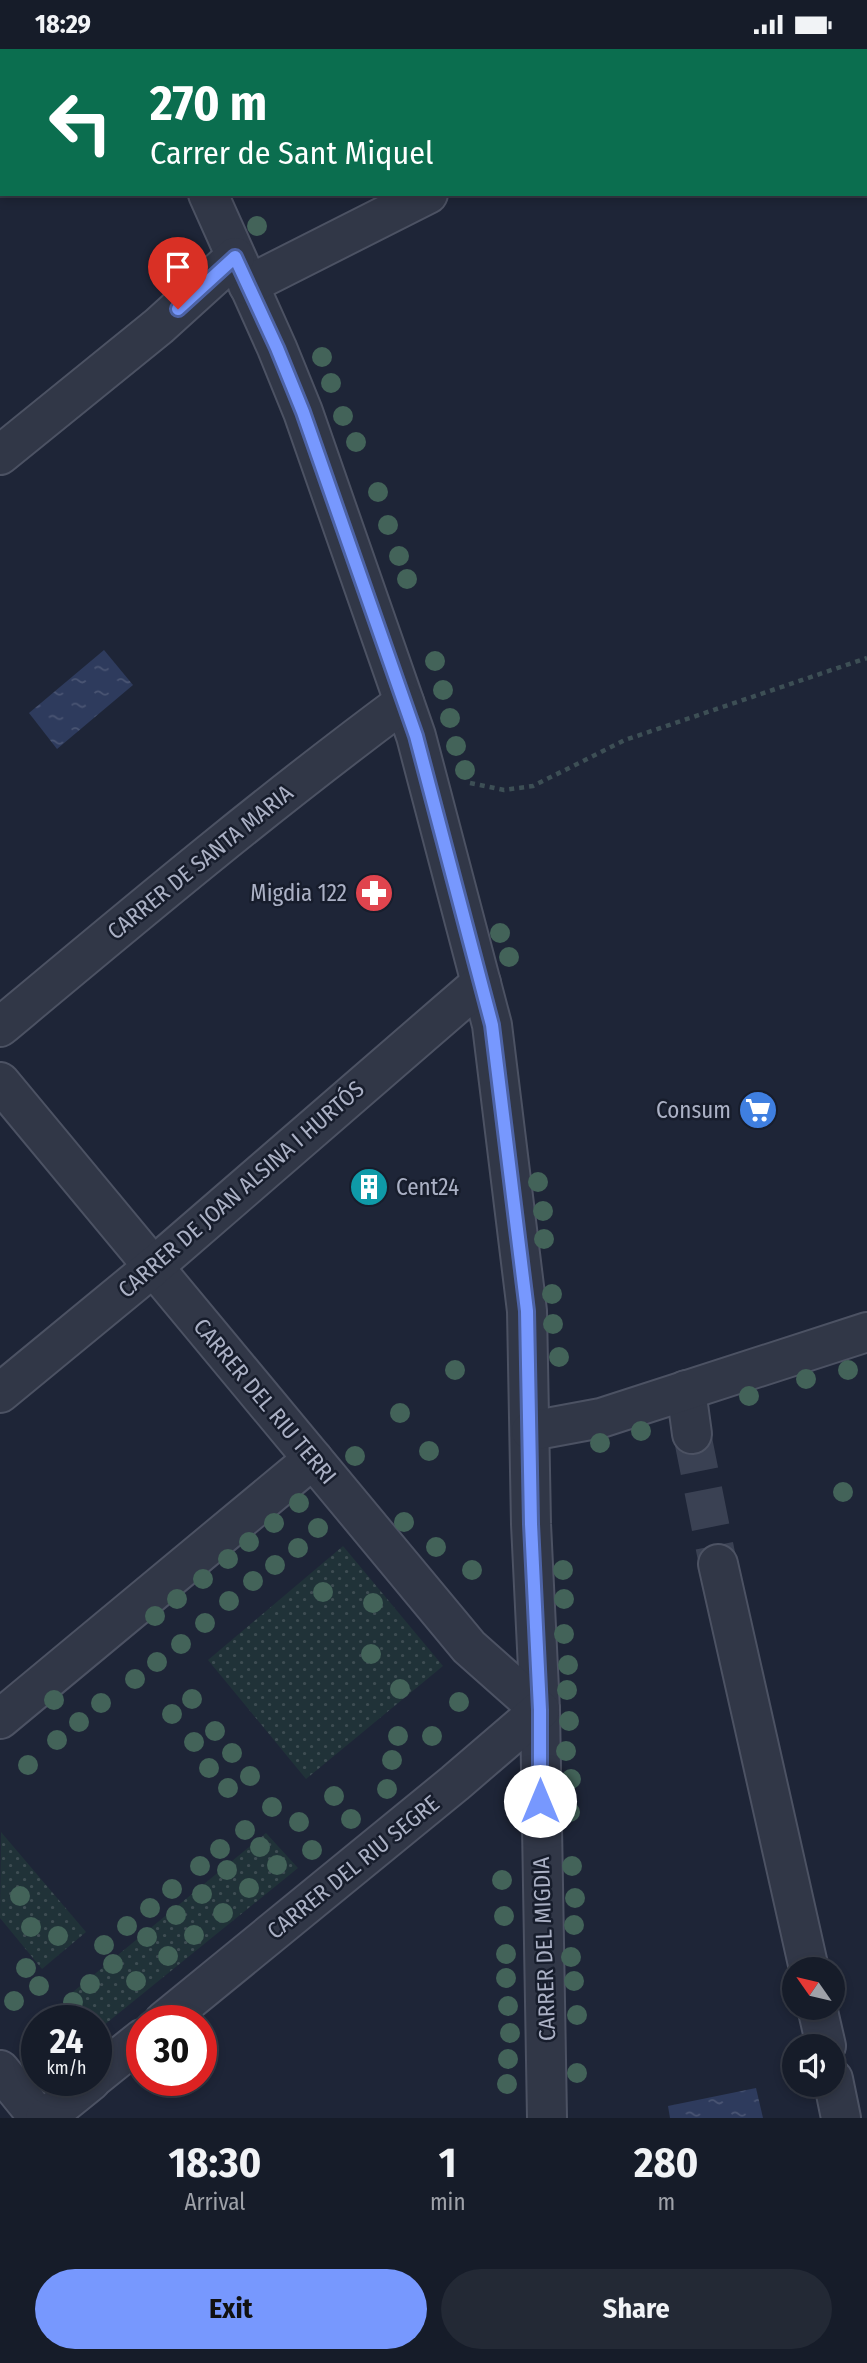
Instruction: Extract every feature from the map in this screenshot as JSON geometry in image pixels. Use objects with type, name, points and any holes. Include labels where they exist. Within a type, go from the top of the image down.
[{"type":"street","name":"CARRER DEL MIGDIA","points":[[209,196],[303,412],[404,702],[423,759],[492,1025],[527,1311],[531,1524],[540,1710],[547,2118]]},
{"type":"street","points":[[0,455],[159,326],[241,271],[423,196]]},
{"type":"street","name":"CARRER DE SANTA MARIA","points":[[0,1027],[188,870],[314,769],[404,702]]},
{"type":"street","name":"CARRER DE JOAN ALSINA I HURTÓS","points":[[0,1393],[153,1266],[481,983]]},
{"type":"street","name":"CARRER DEL RIU TERRI","points":[[0,1082],[469,1647],[540,1710]]},
{"type":"street","points":[[531,1431],[601,1418],[867,1332]]},
{"type":"street","points":[[686,1390],[692,1434]]},
{"type":"street","points":[[0,1719],[313,1459]]},
{"type":"street","points":[[718,1564],[806,1957]]},
{"type":"street","name":"CARRER DEL RIU SEGRE","points":[[184,2005],[456,1783],[540,1710]]},
{"type":"street","points":[[112,2063],[126,2052]]},
{"type":"street","points":[[0,2070],[39,2118]]},
{"type":"street","points":[[45,2118],[72,2096]]},
{"type":"street","points":[[837,2097],[841,2118]]},
{"type":"path","points":[[470,783],[504,790],[533,786],[625,740],[867,658]]},
{"type":"shaded area","points":[[343,1546],[443,1666],[306,1779],[208,1660]]},
{"type":"shaded area","points":[[1,1832],[86,1932],[42,1969],[0,1918]]},
{"type":"shaded area","points":[[266,1833],[298,1868],[112,2019],[112,2005],[76,2005],[68,1996]]},
{"type":"water","points":[[104,650],[133,685],[57,749],[29,713]]},
{"type":"water","points":[[756,2088],[763,2118],[670,2118],[668,2106]]},
{"type":"tunnel","points":[[692,1434],[718,1564]]},
{"type":"place","name":"Migdia 122","points":[[374,893]]},
{"type":"place","name":"Consum","points":[[758,1110]]},
{"type":"place","name":"Cent24","points":[[369,1187]]},
{"type":"route","points":[[178,309],[235,257],[303,412],[416,736],[492,1025],[527,1311],[531,1524],[540,1710],[540,1801]]}]
